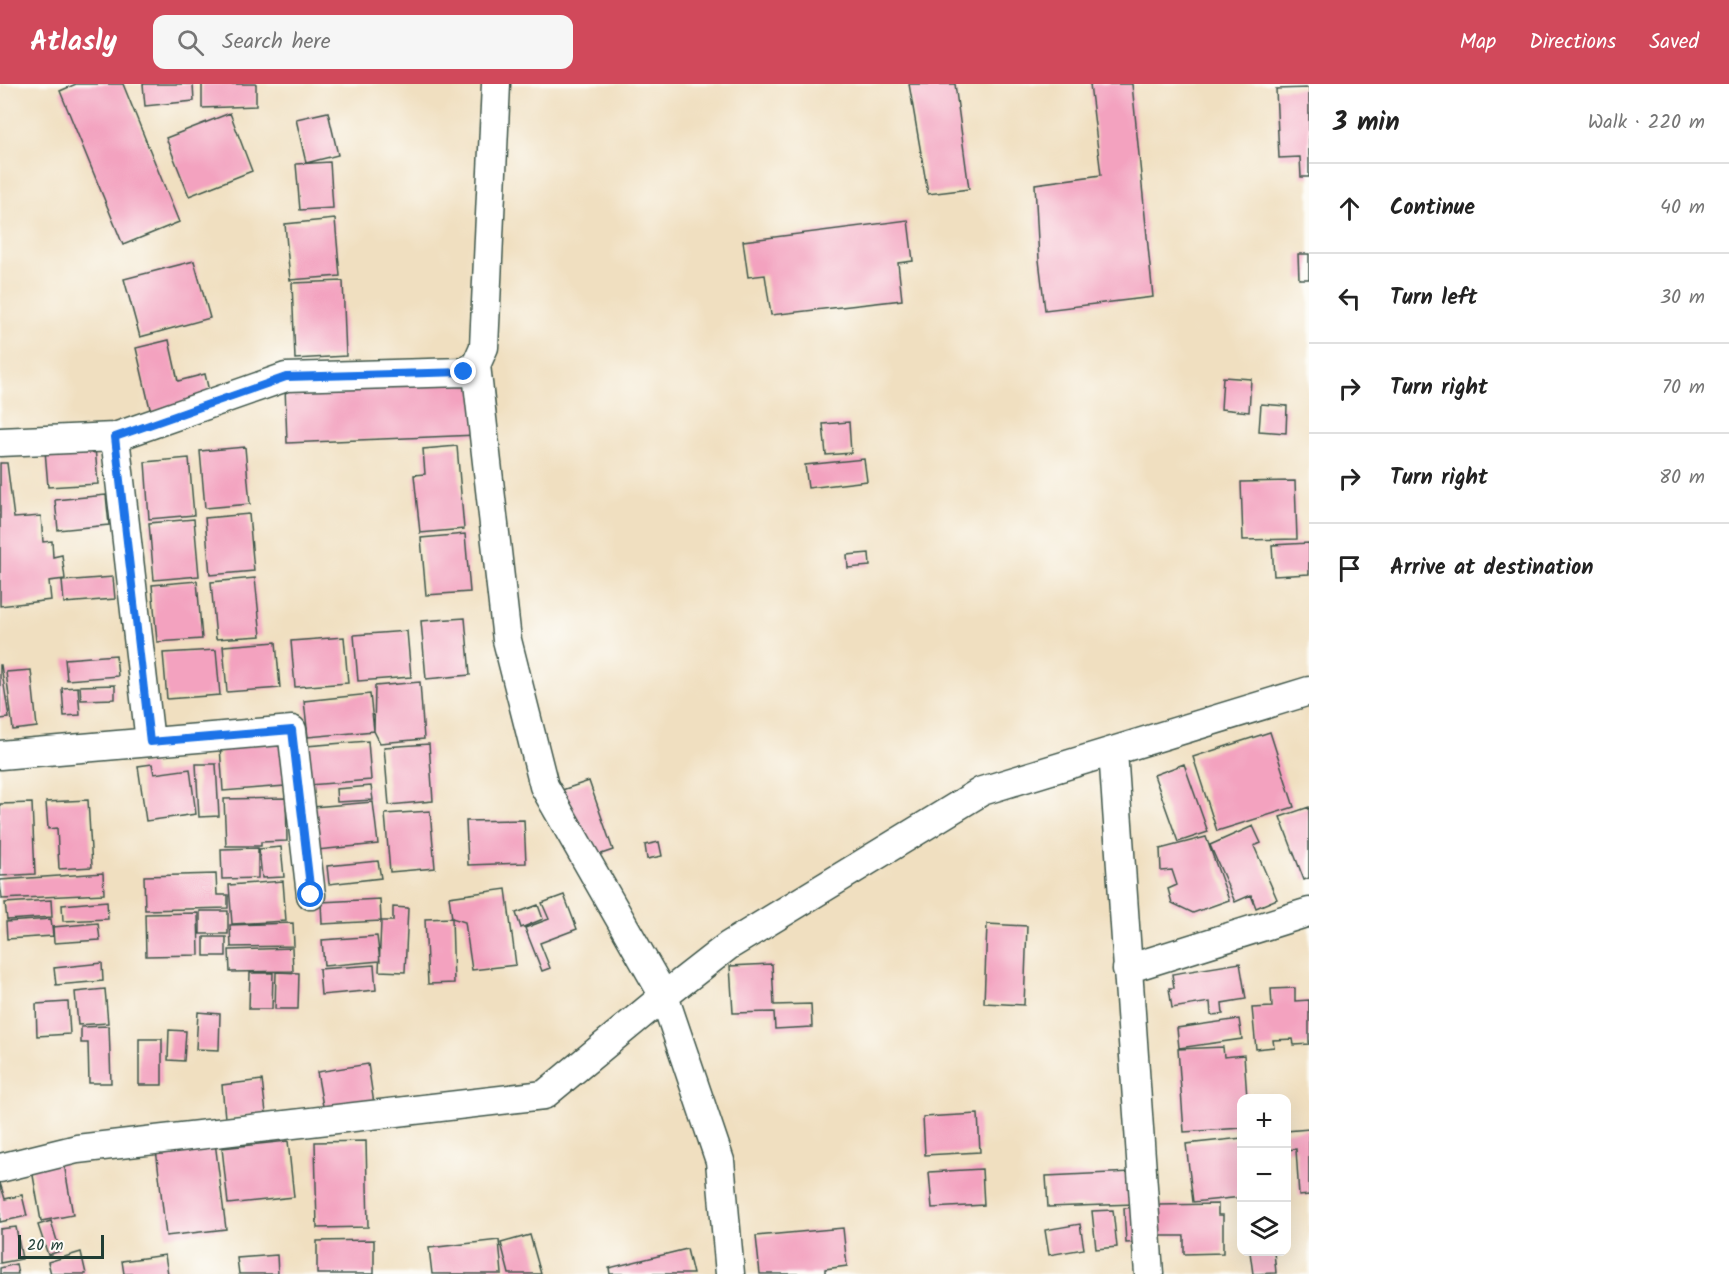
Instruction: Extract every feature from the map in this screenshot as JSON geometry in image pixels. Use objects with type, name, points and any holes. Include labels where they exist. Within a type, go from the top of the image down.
[{"type":"street","points":[[496,84],[484,347],[476,365],[507,640],[544,786],[664,996],[720,1161],[729,1274]]},
{"type":"street","points":[[0,442],[115,437],[286,377],[464,372],[476,365]]},
{"type":"street","points":[[115,437],[150,742]]},
{"type":"street","points":[[0,1168],[77,1149],[544,1095],[728,946],[982,791],[1309,691]]},
{"type":"street","points":[[0,755],[292,730],[311,895]]},
{"type":"street","points":[[1113,751],[1149,1274]]},
{"type":"street","points":[[1127,969],[1309,912]]},
{"type":"building","points":[[76,84],[123,84],[179,222],[123,245],[60,91]]},
{"type":"building","points":[[143,84],[193,84],[194,101],[145,106]]},
{"type":"building","points":[[202,84],[256,84],[256,106],[202,108]]},
{"type":"building","points":[[909,84],[955,84],[969,189],[928,194]]},
{"type":"building","points":[[1090,84],[1132,84],[1153,297],[1045,310],[1039,260],[1035,184],[1101,175]]},
{"type":"building","points":[[1309,88],[1309,177],[1301,177],[1300,157],[1279,158],[1276,89]]},
{"type":"building","points":[[328,112],[338,155],[306,163],[296,119]]},
{"type":"building","points":[[230,113],[252,171],[189,196],[166,138]]},
{"type":"building","points":[[330,162],[333,208],[300,210],[296,164]]},
{"type":"building","points":[[335,219],[340,276],[290,280],[285,224]]},
{"type":"building","points":[[908,220],[913,261],[898,263],[902,300],[771,315],[765,275],[748,277],[743,241]]},
{"type":"building","points":[[1298,254],[1309,254],[1309,279],[1299,279]]},
{"type":"building","points":[[194,261],[210,318],[140,337],[124,279]]},
{"type":"building","points":[[343,281],[346,356],[295,359],[292,283]]},
{"type":"building","points":[[169,340],[178,381],[205,374],[211,400],[151,413],[136,348]]},
{"type":"building","points":[[474,377],[477,435],[287,443],[285,386]]},
{"type":"building","points":[[1223,377],[1251,379],[1249,412],[1221,409]]},
{"type":"building","points":[[1261,404],[1287,406],[1286,433],[1259,431]]},
{"type":"building","points":[[849,422],[851,453],[826,455],[823,424]]},
{"type":"building","points":[[457,446],[464,529],[420,533],[414,475],[425,474],[423,449]]},
{"type":"building","points":[[95,447],[98,484],[48,487],[45,450]]},
{"type":"building","points":[[245,447],[250,504],[205,508],[200,451]]},
{"type":"building","points":[[189,458],[194,515],[149,519],[145,462]]},
{"type":"building","points":[[864,459],[867,481],[808,488],[805,465]]},
{"type":"building","points":[[0,463],[7,463],[14,518],[41,516],[43,542],[52,541],[53,557],[62,555],[65,579],[49,581],[51,600],[0,606]]},
{"type":"building","points":[[1295,481],[1297,539],[1243,540],[1241,482]]},
{"type":"building","points":[[106,495],[109,525],[58,530],[55,500]]},
{"type":"building","points":[[249,514],[254,571],[210,575],[205,518]]},
{"type":"building","points":[[194,519],[199,576],[154,580],[149,523]]},
{"type":"building","points":[[465,534],[470,592],[426,595],[421,538]]},
{"type":"building","points":[[1309,543],[1309,574],[1274,576],[1272,545]]},
{"type":"building","points":[[869,553],[870,566],[848,568],[847,555]]},
{"type":"building","points":[[113,577],[115,599],[64,603],[62,581]]},
{"type":"building","points":[[255,578],[261,636],[216,639],[211,582]]},
{"type":"building","points":[[197,581],[202,639],[157,642],[152,585]]},
{"type":"building","points":[[465,618],[470,675],[426,679],[421,621]]},
{"type":"building","points":[[407,631],[411,677],[358,681],[354,635]]},
{"type":"building","points":[[344,637],[348,683],[295,687],[291,641]]},
{"type":"building","points":[[276,642],[280,688],[227,692],[223,646]]},
{"type":"building","points":[[216,650],[220,695],[167,699],[163,653]]},
{"type":"building","points":[[116,655],[118,676],[67,680],[65,659]]},
{"type":"building","points":[[0,665],[9,718],[0,719]]},
{"type":"building","points":[[31,670],[37,727],[13,730],[6,672]]},
{"type":"building","points":[[420,682],[424,739],[380,743],[374,731],[375,686]]},
{"type":"building","points":[[115,685],[115,699],[81,700],[80,686]]},
{"type":"building","points":[[78,687],[80,715],[64,716],[62,688]]},
{"type":"building","points":[[370,694],[374,731],[308,737],[304,701]]},
{"type":"building","points":[[1270,732],[1294,807],[1217,831],[1193,757]]},
{"type":"building","points":[[368,741],[371,780],[309,785],[306,746]]},
{"type":"building","points":[[282,742],[285,786],[223,791],[220,746]]},
{"type":"building","points":[[429,744],[433,801],[389,805],[384,747]]},
{"type":"building","points":[[152,764],[154,774],[190,769],[196,814],[146,821],[138,766]]},
{"type":"building","points":[[196,764],[216,764],[219,816],[199,817]]},
{"type":"building","points":[[1184,764],[1208,832],[1178,842],[1154,775]]},
{"type":"building","points":[[589,781],[613,850],[572,864],[547,795]]},
{"type":"building","points":[[371,786],[373,800],[337,802],[336,789]]},
{"type":"building","points":[[286,798],[287,841],[261,842],[261,846],[226,846],[224,799]]},
{"type":"building","points":[[88,800],[92,867],[59,869],[57,828],[48,829],[46,802]]},
{"type":"building","points":[[373,802],[378,844],[317,850],[313,807]]},
{"type":"building","points":[[32,803],[35,874],[0,876],[0,804]]},
{"type":"building","points":[[1309,807],[1309,878],[1304,880],[1280,817]]},
{"type":"building","points":[[430,811],[435,868],[390,872],[385,814]]},
{"type":"building","points":[[524,820],[526,863],[468,865],[466,821]]},
{"type":"building","points":[[1253,826],[1261,843],[1254,846],[1277,899],[1256,908],[1251,895],[1235,902],[1210,845]]},
{"type":"building","points":[[1206,837],[1229,900],[1193,913],[1172,903],[1168,889],[1177,885],[1172,870],[1161,871],[1160,849]]},
{"type":"building","points":[[659,842],[662,856],[647,859],[645,845]]},
{"type":"building","points":[[281,847],[284,877],[262,878],[259,849]]},
{"type":"building","points":[[258,848],[258,878],[222,879],[221,849]]},
{"type":"building","points":[[378,861],[381,878],[329,884],[327,866]]},
{"type":"building","points":[[103,873],[104,894],[2,899],[0,880]]},
{"type":"building","points":[[216,874],[217,895],[228,895],[228,908],[145,910],[144,876]]},
{"type":"building","points":[[283,881],[286,921],[232,924],[229,885]]},
{"type":"building","points":[[506,889],[516,965],[472,970],[465,922],[452,918],[449,897]]},
{"type":"building","points":[[564,895],[577,929],[540,943],[550,968],[542,971],[525,928],[549,919],[542,903]]},
{"type":"building","points":[[380,899],[381,921],[322,924],[321,902]]},
{"type":"building","points":[[51,900],[52,917],[7,920],[5,903]]},
{"type":"building","points":[[107,901],[108,919],[63,921],[62,905]]},
{"type":"building","points":[[538,905],[543,919],[521,928],[516,913]]},
{"type":"building","points":[[393,907],[408,908],[405,972],[379,971],[381,921],[393,921]]},
{"type":"building","points":[[200,911],[228,911],[228,934],[200,934]]},
{"type":"building","points":[[198,913],[199,955],[146,956],[145,914]]},
{"type":"building","points":[[452,918],[454,983],[428,984],[425,919]]},
{"type":"building","points":[[51,919],[53,936],[7,939],[6,922]]},
{"type":"building","points":[[98,923],[100,940],[54,943],[53,927]]},
{"type":"building","points":[[293,923],[294,946],[231,947],[230,925]]},
{"type":"building","points":[[987,924],[1027,926],[1024,1005],[984,1003]]},
{"type":"building","points":[[377,936],[380,961],[324,966],[322,940]]},
{"type":"building","points":[[204,937],[226,937],[226,956],[204,956]]},
{"type":"building","points":[[292,948],[293,971],[230,972],[229,950]]},
{"type":"building","points":[[102,963],[103,981],[56,985],[54,968]]},
{"type":"building","points":[[1240,963],[1246,999],[1222,1003],[1223,1014],[1211,1015],[1210,1002],[1172,1008],[1169,988],[1174,988],[1172,974]]},
{"type":"building","points":[[772,964],[774,1005],[811,1004],[812,1027],[775,1029],[774,1012],[733,1013],[730,966]]},
{"type":"building","points":[[374,965],[376,990],[321,995],[319,969]]},
{"type":"building","points":[[276,972],[299,973],[298,1009],[275,1009]]},
{"type":"building","points":[[250,973],[273,973],[272,1009],[249,1009]]},
{"type":"building","points":[[1295,988],[1295,1001],[1309,1000],[1309,1044],[1294,1045],[1293,1039],[1273,1040],[1274,1047],[1256,1049],[1252,1008],[1272,1007],[1271,989]]},
{"type":"building","points":[[105,989],[108,1023],[78,1025],[75,992]]},
{"type":"building","points":[[68,1002],[70,1034],[37,1036],[36,1004]]},
{"type":"building","points":[[198,1012],[220,1014],[219,1050],[196,1049]]},
{"type":"building","points":[[1239,1019],[1242,1039],[1179,1048],[1177,1028]]},
{"type":"building","points":[[109,1026],[111,1083],[89,1083],[88,1043],[81,1043],[81,1027]]},
{"type":"building","points":[[169,1030],[186,1031],[184,1061],[168,1060]]},
{"type":"building","points":[[139,1039],[162,1039],[162,1085],[139,1085]]},
{"type":"building","points":[[1223,1047],[1224,1057],[1244,1055],[1247,1094],[1237,1094],[1237,1128],[1184,1132],[1178,1049]]},
{"type":"building","points":[[368,1064],[374,1104],[324,1112],[317,1072]]},
{"type":"building","points":[[262,1080],[266,1113],[225,1118],[222,1085]]},
{"type":"building","points":[[978,1114],[980,1152],[925,1155],[923,1117]]},
{"type":"building","points":[[1309,1129],[1309,1195],[1299,1196],[1296,1149],[1291,1150],[1291,1131]]},
{"type":"building","points":[[1237,1139],[1237,1198],[1193,1202],[1186,1144]]},
{"type":"building","points":[[288,1141],[294,1197],[228,1204],[222,1148]]},
{"type":"building","points":[[366,1141],[368,1227],[317,1228],[315,1142]]},
{"type":"building","points":[[215,1142],[226,1229],[166,1236],[156,1149]]},
{"type":"building","points":[[63,1158],[73,1215],[41,1221],[31,1164]]},
{"type":"building","points":[[982,1169],[984,1205],[932,1208],[929,1172]]},
{"type":"building","points":[[1132,1172],[1134,1204],[1048,1207],[1046,1176]]},
{"type":"building","points":[[0,1183],[5,1199],[22,1195],[27,1216],[0,1222]]},
{"type":"building","points":[[1218,1204],[1218,1215],[1223,1215],[1223,1253],[1184,1254],[1184,1236],[1158,1236],[1158,1205]]},
{"type":"building","points":[[1141,1207],[1143,1242],[1126,1243],[1124,1208]]},
{"type":"building","points":[[1113,1210],[1117,1247],[1096,1249],[1092,1211]]},
{"type":"building","points":[[51,1221],[60,1251],[48,1255],[38,1225]]},
{"type":"building","points":[[1080,1224],[1084,1249],[1049,1255],[1045,1230]]},
{"type":"building","points":[[16,1227],[22,1259],[0,1263],[0,1229]]},
{"type":"building","points":[[843,1228],[847,1266],[825,1269],[825,1274],[760,1274],[756,1236]]},
{"type":"building","points":[[530,1235],[541,1274],[509,1274],[501,1243]]},
{"type":"building","points":[[374,1240],[374,1274],[317,1274],[317,1241]]},
{"type":"building","points":[[499,1240],[502,1274],[432,1274],[429,1248]]},
{"type":"building","points":[[687,1249],[693,1274],[610,1274],[609,1268]]},
{"type":"building","points":[[81,1252],[86,1274],[51,1274],[48,1262]]},
{"type":"building","points":[[165,1255],[168,1274],[124,1274],[122,1261]]},
{"type":"building","points":[[277,1255],[278,1274],[239,1274],[237,1258]]},
{"type":"building","points":[[1251,1256],[1274,1256],[1276,1273],[1253,1274]]},
{"type":"building","points":[[16,1264],[18,1274],[0,1274],[0,1268]]},
{"type":"route","points":[[311,895],[292,730],[150,742],[115,437],[286,377],[464,372]]}]
